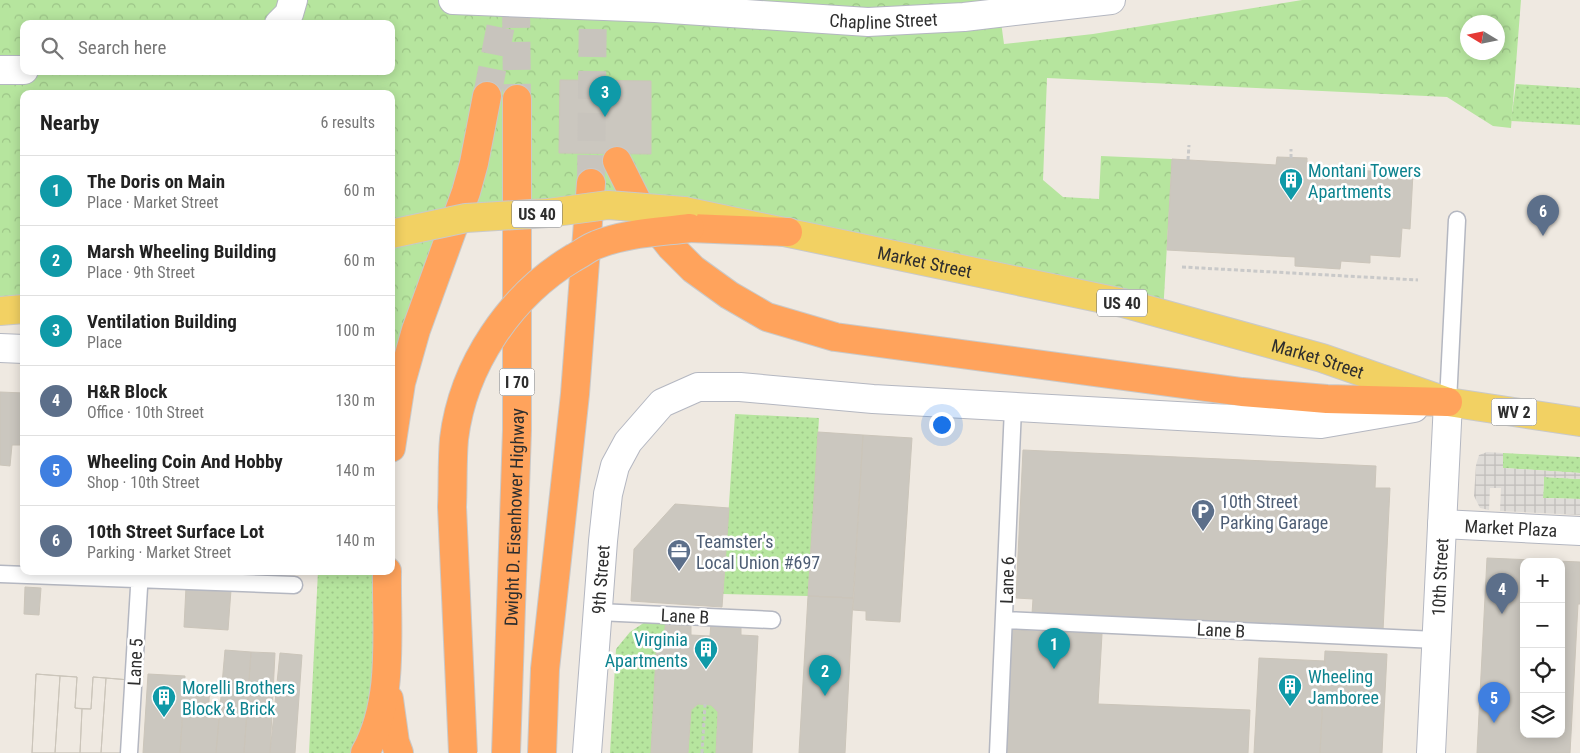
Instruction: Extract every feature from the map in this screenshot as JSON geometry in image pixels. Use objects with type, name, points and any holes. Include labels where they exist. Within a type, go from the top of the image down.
[{"type":"highway","points":[[395,422],[401,383],[416,330],[464,199],[474,163],[487,96]]},
{"type":"highway","name":"Dwight D. Eisenhower Highway","points":[[506,753],[517,430],[517,99]]},
{"type":"highway","points":[[617,161],[641,209],[671,248],[693,269],[729,295],[767,317],[835,337],[1242,392],[1327,399],[1448,402]]},
{"type":"highway","points":[[542,753],[545,669],[575,394],[591,183]]},
{"type":"highway","points":[[463,753],[452,507],[454,438],[459,413],[476,367],[485,349],[514,306],[529,290],[555,269],[596,245],[687,220],[788,232]]},
{"type":"highway","points":[[365,753],[380,720],[385,682],[387,575]]},
{"type":"highway","points":[[385,682],[399,753]]},
{"type":"main road","name":"US 40","points":[[395,233],[466,218],[548,213],[608,204],[687,220]]},
{"type":"main road","name":"Market Street","points":[[788,232],[1123,303],[1322,358],[1448,402],[1580,422]]},
{"type":"main road","points":[[0,311],[20,309]]},
{"type":"street","points":[[282,20],[288,14],[293,0]]},
{"type":"street","name":"Chapline Street","points":[[453,0],[655,8],[868,22],[964,17],[1111,0]]},
{"type":"street","points":[[0,70],[20,70]]},
{"type":"street","points":[[0,348],[20,349]]},
{"type":"street","name":"Market Street","points":[[628,442],[662,403],[698,387],[740,387],[873,399],[1013,408],[1321,424],[1448,402]]},
{"type":"street","name":"10th Street","points":[[1432,753],[1448,402]]},
{"type":"street","name":"9th Street","points":[[587,753],[608,494],[615,466],[628,442]]},
{"type":"street","name":"Market Plaza","points":[[1442,524],[1580,531]]},
{"type":"lane","points":[[1448,402],[1457,220]]},
{"type":"lane","name":"Lane 6","points":[[998,753],[1013,408]]},
{"type":"lane","points":[[0,574],[20,574]]},
{"type":"lane","points":[[70,575],[140,576],[294,585]]},
{"type":"lane","name":"Lane 5","points":[[129,753],[140,576]]},
{"type":"lane","name":"Lane B","points":[[598,612],[772,620]]},
{"type":"lane","name":"Lane B","points":[[1005,620],[1436,640]]},
{"type":"path","points":[[1188,160],[1189,145]]},
{"type":"path","points":[[1291,149],[1291,158]]},
{"type":"path","points":[[1182,267],[1418,280]]},
{"type":"path","points":[[702,753],[705,704]]},
{"type":"green space","points":[[0,0],[998,0],[1004,44],[1093,34],[1302,0],[1521,0],[1511,128],[1493,126],[1447,97],[1047,78],[1043,180],[1063,197],[1099,199],[1101,156],[1172,159],[1163,314],[684,211],[466,218],[395,436],[395,90],[20,90],[20,309],[0,311]]},
{"type":"green space","points":[[1516,84],[1580,88],[1580,125],[1511,121]]},
{"type":"green space","points":[[735,414],[819,418],[808,596],[723,594]]},
{"type":"green space","points":[[1503,453],[1580,457],[1580,473],[1503,468]]},
{"type":"green space","points":[[1544,477],[1580,479],[1580,499],[1543,498]]},
{"type":"green space","points":[[318,575],[387,575],[365,753],[309,753]]},
{"type":"green space","points":[[648,620],[666,621],[664,636],[657,636],[651,753],[610,753],[616,649],[630,632]]},
{"type":"green space","points":[[698,704],[711,705],[718,712],[716,753],[688,753],[691,710]]},
{"type":"shaded area","points":[[1487,452],[1503,453],[1503,468],[1580,473],[1580,479],[1544,477],[1543,498],[1580,499],[1580,515],[1500,511],[1501,488],[1490,488],[1489,510],[1480,508],[1474,496],[1476,465],[1479,455]]},
{"type":"building","points":[[560,80],[651,81],[651,154],[559,153]]},
{"type":"building","name":"Montani Towers Apartments","points":[[1277,157],[1307,158],[1307,168],[1413,173],[1410,229],[1402,228],[1400,257],[1370,255],[1370,263],[1341,261],[1340,269],[1295,266],[1295,257],[1167,250],[1172,159],[1276,165]]},
{"type":"building","points":[[0,392],[20,393],[20,445],[12,445],[10,466],[0,465]]},
{"type":"building","points":[[818,432],[863,435],[853,598],[808,596]]},
{"type":"building","points":[[863,435],[912,438],[900,622],[866,620],[866,611],[853,610]]},
{"type":"building","name":"10th Street Parking Garage","points":[[1023,450],[1376,466],[1375,488],[1390,488],[1383,631],[1032,614],[1033,599],[1016,598]]},
{"type":"building","name":"Teamster's Local Union #697","points":[[675,504],[729,508],[722,607],[631,601],[634,549]]},
{"type":"building","points":[[1487,558],[1520,559],[1520,738],[1565,738],[1565,561],[1580,562],[1580,604],[1578,604],[1570,753],[1477,753]]},
{"type":"building","points":[[25,587],[41,588],[39,615],[24,614]]},
{"type":"building","points":[[186,587],[231,590],[228,630],[184,627]]},
{"type":"building","points":[[808,596],[853,598],[845,753],[799,753]]},
{"type":"building","name":"Virginia Apartments","points":[[666,620],[691,622],[691,635],[710,636],[711,622],[741,624],[741,635],[758,636],[752,753],[716,753],[718,712],[711,705],[698,704],[691,710],[688,753],[651,753],[657,635],[664,636]]},
{"type":"building","points":[[1011,630],[1102,634],[1098,704],[1250,710],[1248,753],[1005,753]]},
{"type":"building","points":[[225,650],[251,652],[244,753],[216,753]]},
{"type":"building","points":[[1325,651],[1387,654],[1382,753],[1320,753]]},
{"type":"building","points":[[251,652],[275,653],[270,753],[244,753]]},
{"type":"building","points":[[280,653],[302,655],[295,753],[270,753]]},
{"type":"building","name":"Wheeling Jamboree","points":[[1259,658],[1325,661],[1320,753],[1254,753]]},
{"type":"building","points":[[36,674],[77,677],[75,708],[91,709],[93,677],[130,680],[125,753],[32,753]]},
{"type":"building","points":[[36,674],[60,676],[55,753],[32,753]]},
{"type":"building","name":"Morelli Brothers Block & Brick","points":[[148,674],[185,676],[180,753],[143,753]]},
{"type":"building","points":[[60,676],[77,677],[75,708],[82,709],[80,753],[55,753]]},
{"type":"building","points":[[93,677],[106,678],[101,753],[80,753],[82,709],[91,709]]},
{"type":"building","points":[[106,678],[130,680],[125,753],[101,753]]},
{"type":"building","points":[[185,683],[210,685],[208,718],[219,719],[216,753],[180,753]]},
{"type":"tunnel","points":[[516,0],[517,99]]},
{"type":"tunnel","points":[[591,183],[593,0]]},
{"type":"tunnel","points":[[487,96],[505,4]]},
{"type":"place","name":"Ventilation Building","points":[[605,117]]},
{"type":"place","name":"Montani Towers Apartments","points":[[1291,201]]},
{"type":"place","name":"10th Street Surface Lot","points":[[1543,236]]},
{"type":"place","name":"10th Street Parking Garage","points":[[1203,532]]},
{"type":"place","name":"Teamster's Local Union #697","points":[[679,572]]},
{"type":"place","name":"H&R Block","points":[[1502,614]]},
{"type":"place","name":"The Doris on Main","points":[[1054,669]]},
{"type":"place","name":"Virginia Apartments","points":[[706,670]]},
{"type":"place","name":"Marsh Wheeling Building","points":[[825,696]]},
{"type":"place","name":"Wheeling Jamboree","points":[[1290,707]]},
{"type":"place","name":"Morelli Brothers Block & Brick","points":[[164,718]]},
{"type":"place","name":"Wheeling Coin And Hobby","points":[[1494,723]]}]
